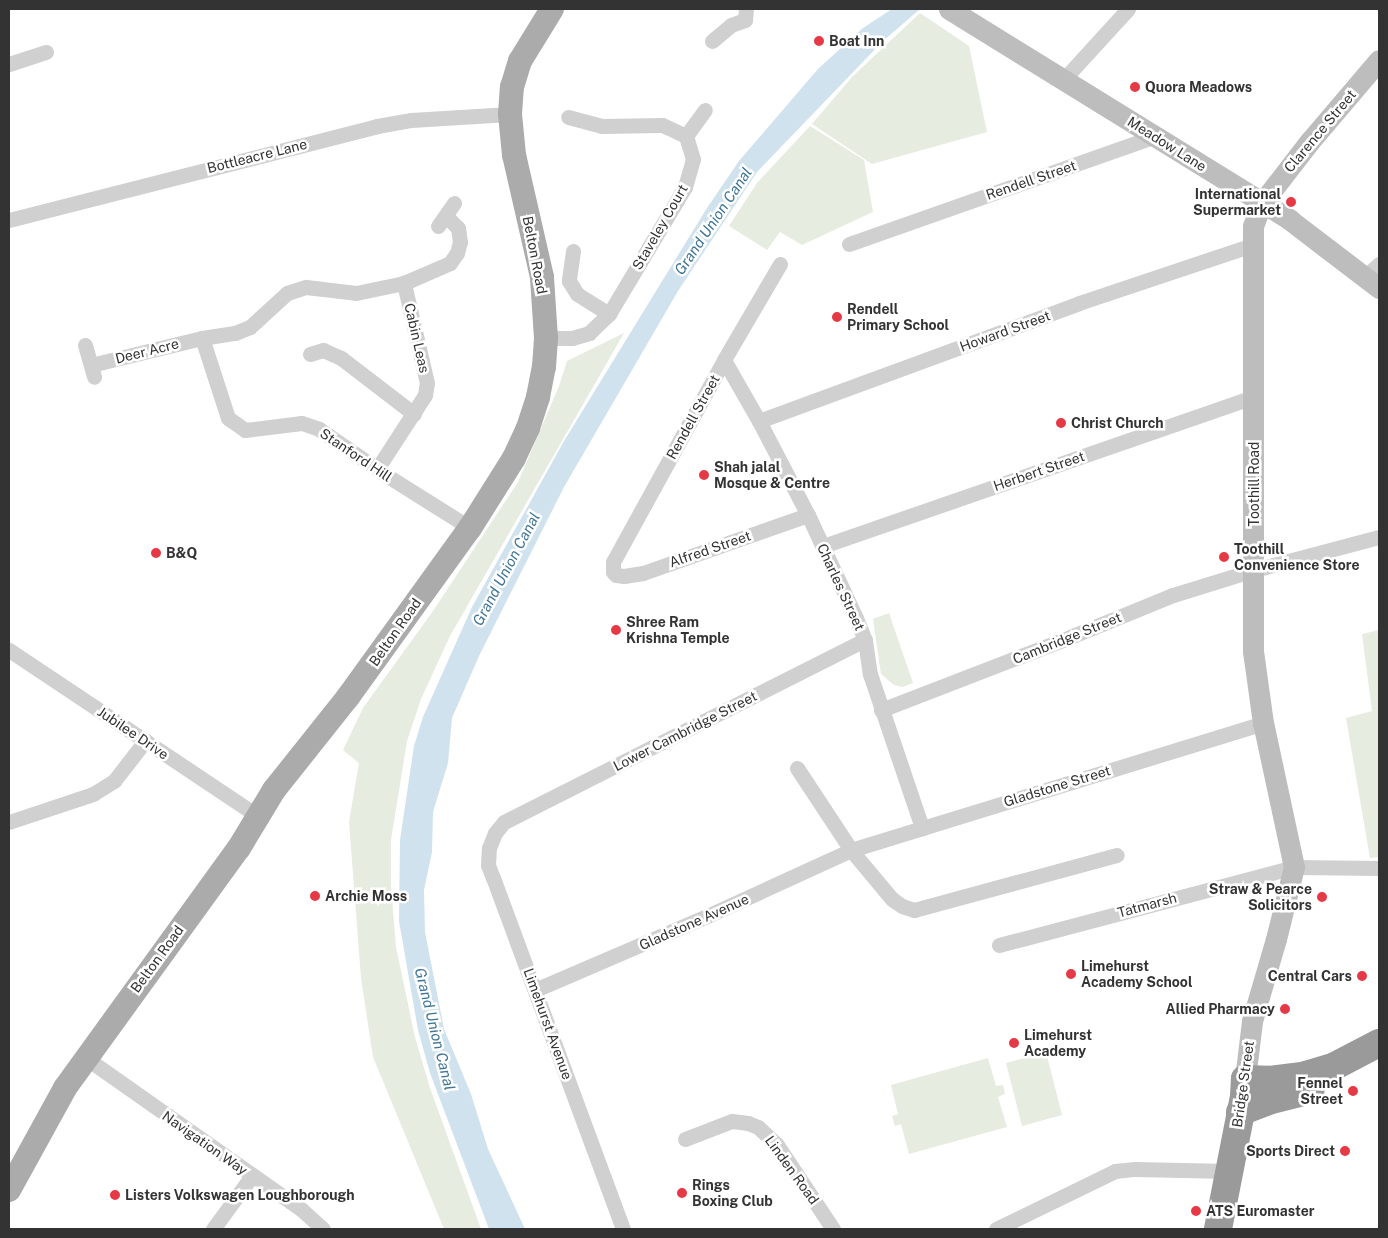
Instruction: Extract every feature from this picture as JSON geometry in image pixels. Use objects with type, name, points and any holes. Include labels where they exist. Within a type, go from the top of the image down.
[{"type":"highway","points":[[1245,1079],[1268,1080],[1306,1075],[1333,1067],[1379,1044]]},
{"type":"highway","points":[[1240,1112],[1268,1100],[1304,1092],[1336,1081],[1369,1061],[1379,1044]]},
{"type":"highway","name":"Bridge Street","points":[[1218,1229],[1245,1079]]},
{"type":"main road","name":"Belton Road","points":[[9,1190],[42,1125],[86,1058],[238,848],[274,790],[348,697],[470,528],[510,465],[528,428],[544,367],[546,338],[542,277],[514,155],[510,114],[512,87],[520,61],[552,9]]},
{"type":"main road","name":"Meadow Lane","points":[[949,9],[1262,203],[1374,276]]},
{"type":"main road","name":"Clarence Street","points":[[1262,203],[1310,141],[1379,60]]},
{"type":"main road","name":"Toothill Road","points":[[1262,203],[1253,226],[1252,245],[1255,396],[1253,651],[1263,723],[1294,859]]},
{"type":"main road","name":"Bridge Street","points":[[1245,1079],[1252,1021],[1276,940],[1294,859]]},
{"type":"street","points":[[712,41],[731,25],[745,20],[746,9]]},
{"type":"street","points":[[1064,79],[1128,9]]},
{"type":"street","points":[[9,64],[46,52]]},
{"type":"street","points":[[568,117],[602,126],[662,125],[686,136],[705,110]]},
{"type":"street","name":"Bottleacre Lane","points":[[9,220],[377,126],[411,120],[510,114]]},
{"type":"street","name":"Staveley Court","points":[[546,338],[572,338],[589,333],[609,314],[686,187],[693,159],[686,136]]},
{"type":"street","name":"Rendell Street","points":[[850,244],[1155,136]]},
{"type":"street","name":"Deer Acre","points":[[85,345],[92,371],[202,338],[235,333],[250,327],[287,293],[306,287],[356,292],[404,282],[450,263],[457,253],[460,242],[458,228],[442,221],[454,203]]},
{"type":"street","name":"Howard Street","points":[[759,421],[1079,303],[1252,245]]},
{"type":"street","points":[[572,252],[569,280],[577,294],[609,314]]},
{"type":"street","name":"Rendell Street","points":[[612,572],[613,562],[724,360],[780,264]]},
{"type":"street","name":"Cabin Leas","points":[[377,468],[425,396],[427,384],[404,282]]},
{"type":"street","name":"Stanford Hill","points":[[202,338],[228,418],[239,426],[245,430],[302,423],[318,429],[470,528]]},
{"type":"street","points":[[310,354],[323,350],[341,358],[414,414]]},
{"type":"street","name":"Charles Street","points":[[724,360],[759,421],[808,515],[865,640],[870,674],[922,828]]},
{"type":"street","name":"Herbert Street","points":[[822,546],[1255,396]]},
{"type":"street","name":"Alfred Street","points":[[612,572],[616,575],[624,576],[643,573],[808,515]]},
{"type":"street","name":"Cambridge Street","points":[[881,710],[1173,595],[1254,570],[1379,537]]},
{"type":"street","name":"Lower Cambridge Street","points":[[504,822],[865,640]]},
{"type":"street","name":"Jubilee Drive","points":[[9,650],[258,816]]},
{"type":"street","name":"Gladstone Street","points":[[851,850],[1263,723]]},
{"type":"street","points":[[9,822],[82,799],[98,791],[114,781],[124,771],[145,741]]},
{"type":"street","points":[[797,768],[851,850],[892,899],[902,906],[914,910],[1117,855]]},
{"type":"street","name":"Limehurst Avenue","points":[[504,822],[494,833],[488,848],[488,865],[623,1229]]},
{"type":"street","name":"Gladstone Avenue","points":[[535,990],[707,916],[851,850]]},
{"type":"street","name":"Tatmarsh","points":[[999,945],[1294,859],[1379,868]]},
{"type":"street","name":"Navigation Way","points":[[86,1058],[302,1210],[324,1229]]},
{"type":"street","name":"Linden Road","points":[[685,1139],[732,1122],[748,1123],[758,1127],[777,1145],[833,1229]]},
{"type":"street","points":[[996,1229],[1115,1171],[1135,1169],[1228,1171]]},
{"type":"street","points":[[213,1229],[252,1176]]},
{"type":"shaded area","points":[[920,13],[969,46],[987,132],[872,164],[812,124],[852,77]]},
{"type":"shaded area","points":[[810,126],[864,160],[873,212],[802,245],[780,232],[767,250],[729,226],[757,183]]},
{"type":"shaded area","points":[[624,333],[450,636],[421,699],[407,741],[391,840],[391,886],[396,947],[415,1037],[430,1088],[481,1229],[444,1229],[373,1057],[361,978],[349,822],[359,763],[343,750],[363,708],[433,611],[518,482],[559,386],[567,361]]},
{"type":"shaded area","points":[[889,613],[913,683],[902,687],[894,685],[881,674],[873,619]]},
{"type":"shaded area","points":[[1379,630],[1379,857],[1370,858],[1346,718],[1372,711],[1362,634]]},
{"type":"shaded area","points":[[1046,1052],[1062,1115],[1022,1126],[1006,1063]]},
{"type":"shaded area","points":[[988,1058],[996,1086],[1003,1085],[1005,1094],[998,1097],[1007,1127],[909,1154],[901,1124],[895,1126],[892,1116],[898,1114],[891,1085]]},
{"type":"water","name":"Grand Union Canal","points":[[892,9],[920,9],[882,42],[757,172],[678,291],[564,487],[479,656],[452,718],[448,763],[433,812],[432,852],[424,890],[425,932],[444,1029],[471,1094],[488,1149],[525,1229],[489,1229],[430,1073],[418,1030],[399,921],[400,840],[414,746],[423,717],[472,607],[564,441],[707,208],[739,161],[818,69],[863,28]]},
{"type":"place","name":"Boat Inn","points":[[819,41]]},
{"type":"place","name":"Quora Meadows","points":[[1135,87]]},
{"type":"place","name":"International Supermarket","points":[[1291,202]]},
{"type":"place","name":"Rendell Primary School","points":[[837,317]]},
{"type":"place","name":"Christ Church","points":[[1061,423]]},
{"type":"place","name":"Shah jalal Mosque & Centre","points":[[704,475]]},
{"type":"place","name":"B&Q","points":[[156,553]]},
{"type":"place","name":"Toothill Convenience Store","points":[[1224,557]]},
{"type":"place","name":"Shree Ram Krishna Temple","points":[[616,630]]},
{"type":"place","name":"Archie Moss","points":[[315,896]]},
{"type":"place","name":"Straw & Pearce Solicitors","points":[[1322,897]]},
{"type":"place","name":"Limehurst Academy School","points":[[1071,974]]},
{"type":"place","name":"Central Cars","points":[[1362,976]]},
{"type":"place","name":"Allied Pharmacy","points":[[1285,1009]]},
{"type":"place","name":"Limehurst Academy","points":[[1014,1043]]},
{"type":"place","name":"Fennel Street","points":[[1353,1091]]},
{"type":"place","name":"Sports Direct","points":[[1345,1151]]},
{"type":"place","name":"Rings Boxing Club","points":[[682,1193]]},
{"type":"place","name":"Listers Volkswagen Loughborough","points":[[115,1195]]},
{"type":"place","name":"ATS Euromaster","points":[[1196,1211]]}]
